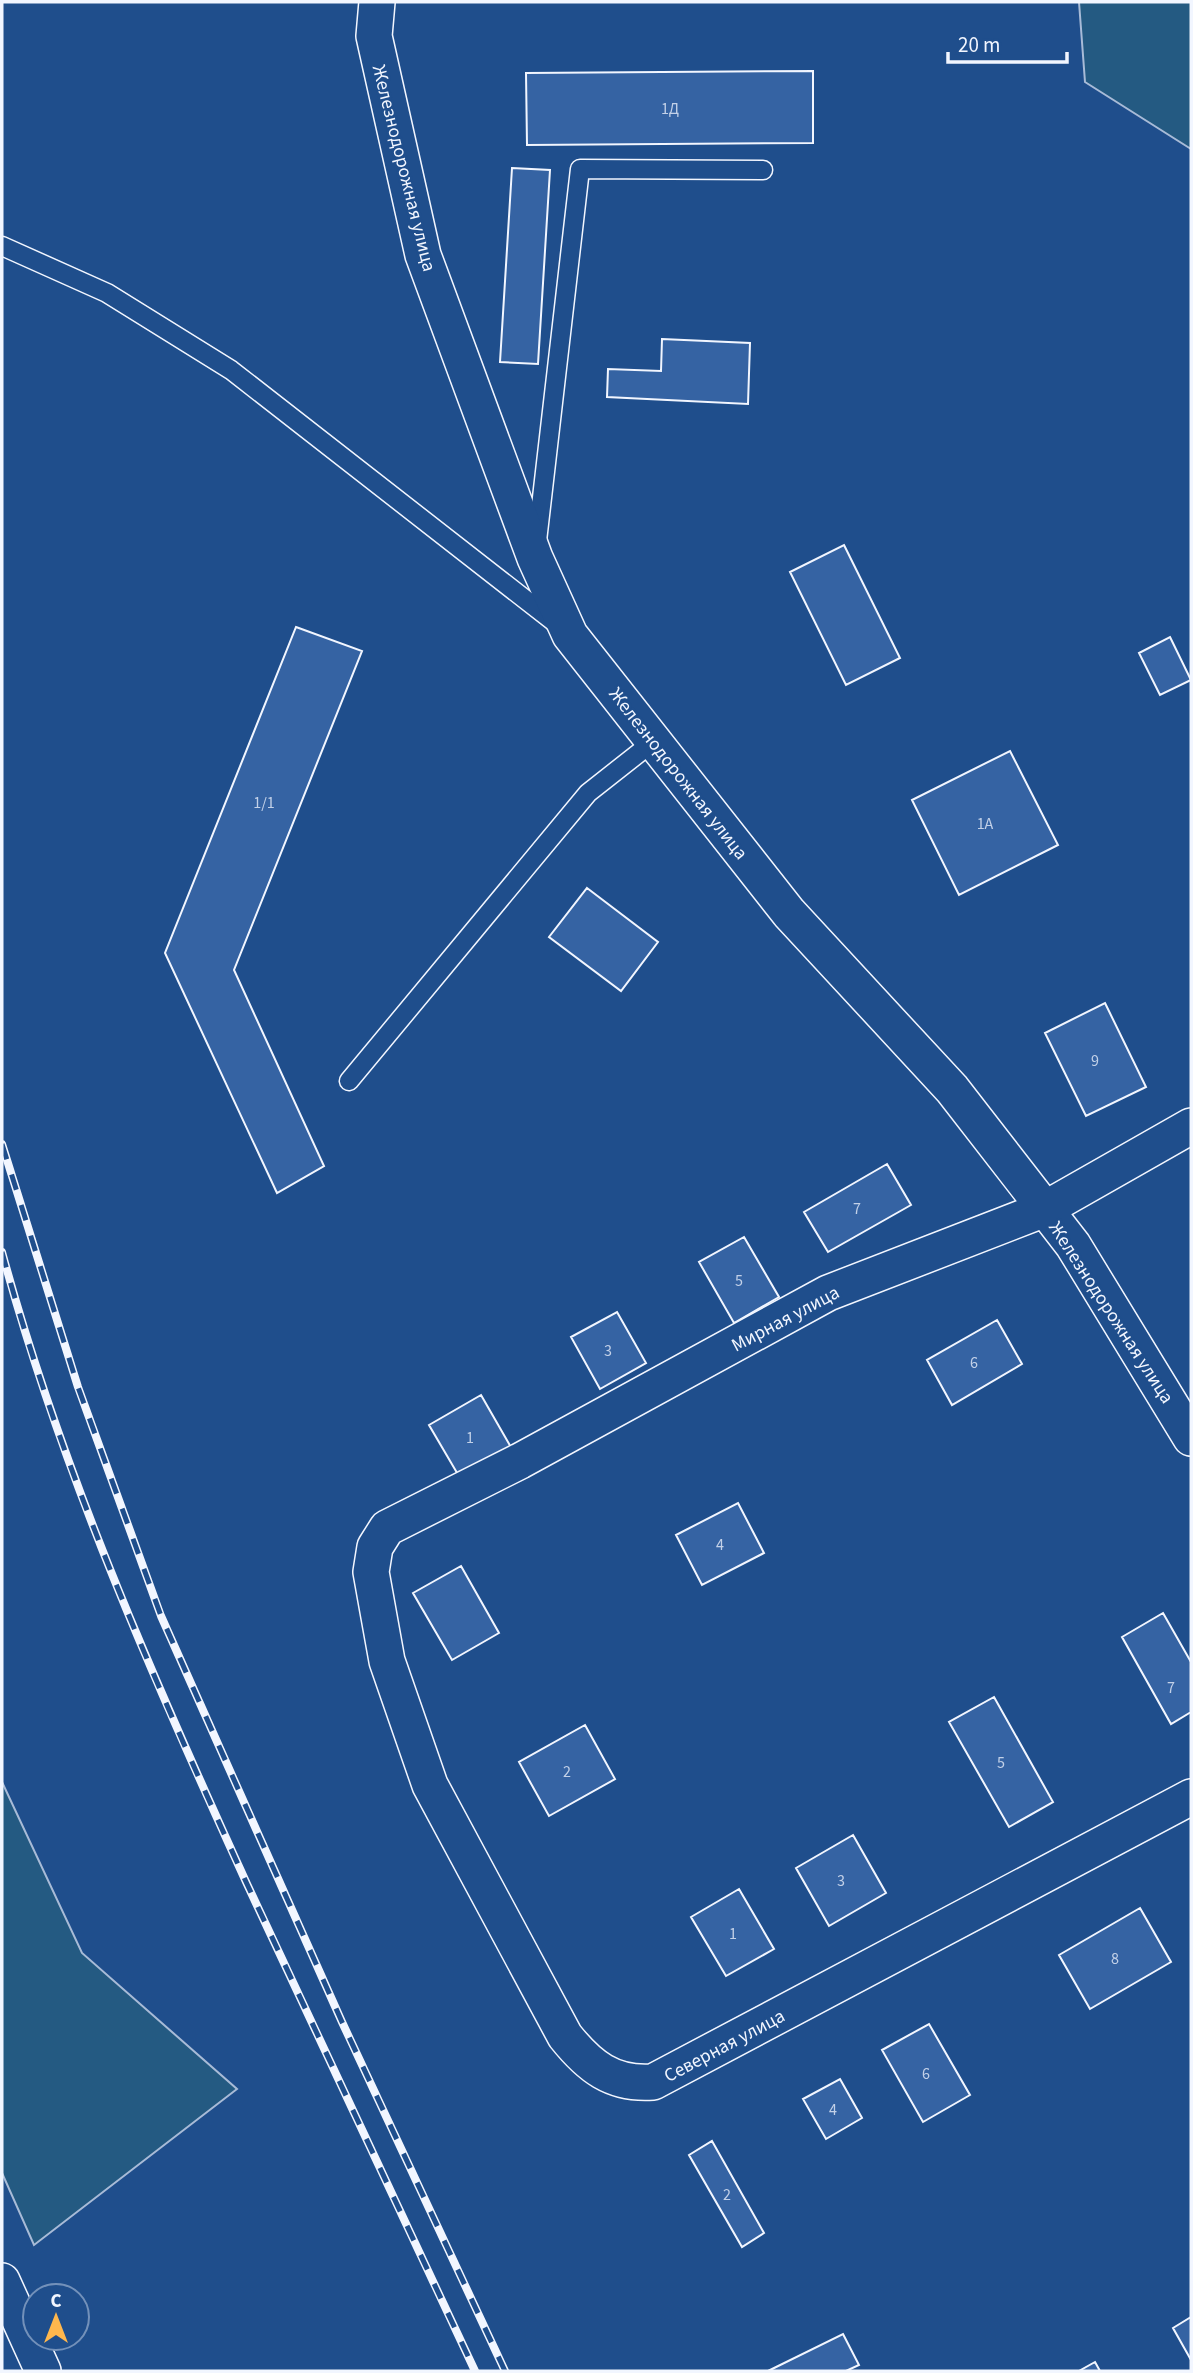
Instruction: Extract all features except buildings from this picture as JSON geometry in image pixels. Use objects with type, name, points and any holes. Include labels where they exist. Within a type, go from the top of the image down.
[{"type":"street","name":"Железнодорожная улица","points":[[377,2],[374,36],[423,255],[535,558],[570,635],[789,913],[952,1089],[1073,1245],[1191,1438]]},
{"type":"street","name":"Мирная улица","points":[[387,1528],[520,1461],[828,1293],[1045,1209],[1191,1126]]},
{"type":"street","name":"Северная улица","points":[[387,1528],[375,1547],[371,1572],[377,1611],[387,1661],[430,1785],[565,2036],[591,2066],[619,2078],[637,2083],[653,2082],[1191,1797]]},
{"type":"street","points":[[2,2281],[43,2371]]},
{"type":"lane","points":[[535,558],[580,169],[763,170]]},
{"type":"lane","points":[[2,246],[107,293],[231,370],[570,635]]},
{"type":"lane","points":[[349,1081],[588,793],[654,741]]},
{"type":"shaded area","points":[[1079,2],[1191,2],[1191,149],[1085,82]]},
{"type":"shaded area","points":[[2,1782],[82,1953],[237,2089],[34,2245],[2,2173]]},
{"type":"railway","points":[[2,1144],[78,1387],[161,1616],[342,2022],[505,2371]]},
{"type":"railway","points":[[2,1252],[52,1414],[111,1572],[144,1651],[247,1884],[475,2371]]}]
